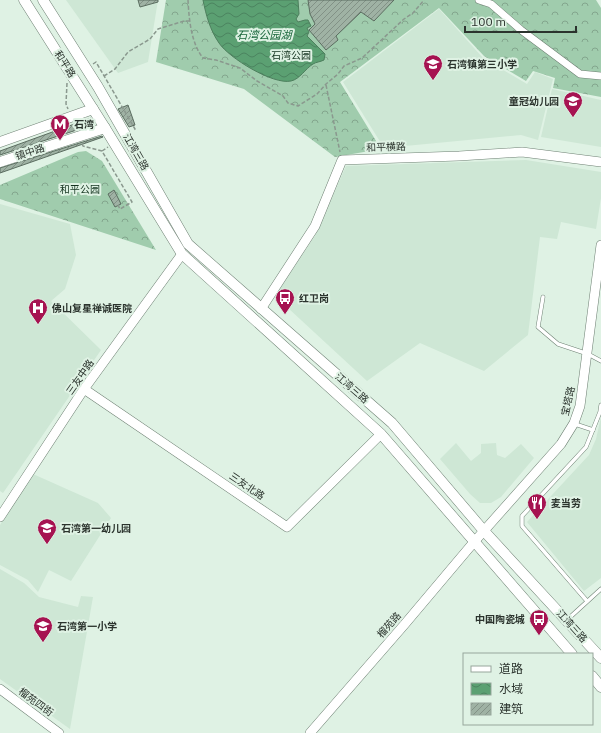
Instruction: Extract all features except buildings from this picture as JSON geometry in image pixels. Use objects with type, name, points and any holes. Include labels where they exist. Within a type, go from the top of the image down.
[{"type":"main road","name":"和平路","points":[[24,0],[105,128]]},
{"type":"main road","name":"和平路","points":[[43,0],[114,115]]},
{"type":"main road","points":[[93,109],[114,115],[105,128]]},
{"type":"main road","name":"镇中路","points":[[0,142],[93,109]]},
{"type":"main road","name":"江湾三路","points":[[114,115],[188,244],[392,423],[484,531],[601,658]]},
{"type":"main road","name":"镇中路","points":[[0,162],[105,128]]},
{"type":"main road","name":"江湾三路","points":[[105,128],[182,254],[381,434],[571,653]]},
{"type":"main road","points":[[593,677],[601,687]]},
{"type":"street","points":[[479,0],[491,4],[521,30],[580,74],[601,76]]},
{"type":"street","name":"和平横路","points":[[342,160],[522,152],[601,162]]},
{"type":"street","points":[[261,309],[315,226],[342,160]]},
{"type":"street","name":"宝塔路","points":[[484,531],[561,444],[574,423],[580,406],[601,249]]},
{"type":"street","name":"三友中路","points":[[0,517],[84,389],[182,254]]},
{"type":"street","name":"三友北路","points":[[84,389],[287,527],[381,434]]},
{"type":"street","name":"榴苑路","points":[[310,733],[484,531]]},
{"type":"street","name":"榴苑四街","points":[[0,689],[59,733]]},
{"type":"lane","points":[[543,297],[538,327],[558,344],[588,354],[601,362]]},
{"type":"lane","points":[[587,601],[522,526],[522,516],[586,447],[600,412],[601,405]]},
{"type":"lane","points":[[574,423],[593,430]]},
{"type":"lane","points":[[567,620],[601,589]]},
{"type":"path","points":[[188,0],[189,21],[198,52],[203,58],[216,60],[240,68],[257,81],[283,96],[288,103],[298,106],[317,94],[338,74],[344,66],[362,58],[404,19],[413,13],[424,0]]},
{"type":"path","points":[[104,76],[115,69],[128,52],[150,38],[158,29],[184,21],[189,21]]},
{"type":"path","points":[[96,62],[135,129]]},
{"type":"path","points":[[66,80],[66,104]]},
{"type":"path","points":[[326,84],[342,160]]},
{"type":"path","points":[[83,146],[102,151],[132,202],[120,209],[118,205]]},
{"type":"shaded area","points":[[66,0],[158,0],[148,62],[118,73]]},
{"type":"shaded area","name":"石湾镇第三小学","points":[[439,9],[483,58],[527,84],[535,72],[553,79],[538,140],[521,135],[384,148],[343,82]]},
{"type":"shaded area","name":"童冠幼儿园","points":[[552,89],[601,100],[601,147],[541,137]]},
{"type":"shaded area","points":[[526,160],[601,172],[601,198],[596,229],[561,222],[557,239],[540,237],[528,335],[484,371],[420,343],[367,381],[275,296],[315,236],[346,166]]},
{"type":"shaded area","name":"佛山复星禅诚医院","points":[[0,204],[70,224],[76,255],[65,289],[51,301],[101,350],[3,493],[0,491]]},
{"type":"shaded area","points":[[601,417],[601,578],[584,591],[527,522],[589,455],[596,439]]},
{"type":"shaded area","points":[[456,443],[471,461],[481,453],[481,444],[496,443],[497,455],[505,458],[521,444],[534,458],[501,497],[491,503],[480,503],[470,494],[440,459]]},
{"type":"shaded area","name":"石湾第一幼儿园","points":[[33,474],[98,503],[111,518],[71,581],[49,570],[38,592],[28,580],[0,565],[0,525]]},
{"type":"shaded area","name":"石湾第一小学","points":[[0,569],[24,583],[39,597],[78,607],[81,596],[93,597],[70,729],[0,679]]},
{"type":"green space","name":"石湾公园","points":[[166,0],[596,0],[601,8],[601,97],[553,88],[555,78],[533,71],[526,81],[484,56],[439,8],[340,82],[381,149],[335,157],[244,89],[156,62]]},
{"type":"green space","name":"和平公园","points":[[86,151],[102,161],[156,250],[0,199],[0,185],[78,152]]},
{"type":"water","name":"石湾公园湖","points":[[203,0],[298,0],[299,14],[296,19],[298,22],[308,20],[311,26],[307,28],[309,32],[307,36],[325,54],[324,60],[313,64],[297,78],[291,81],[283,81],[263,75],[241,63],[219,43],[213,33]]},
{"type":"place","name":"石湾镇第三小学","points":[[433,81]]},
{"type":"place","name":"童冠幼儿园","points":[[573,118]]},
{"type":"place","name":"石湾","points":[[60,141]]},
{"type":"place","name":"红卫岗","points":[[285,315]]},
{"type":"place","name":"佛山复星禅诚医院","points":[[38,325]]},
{"type":"place","name":"麦当劳","points":[[537,520]]},
{"type":"place","name":"石湾第一幼儿园","points":[[47,545]]},
{"type":"place","name":"中国陶瓷城","points":[[539,636]]},
{"type":"place","name":"石湾第一小学","points":[[43,643]]}]
